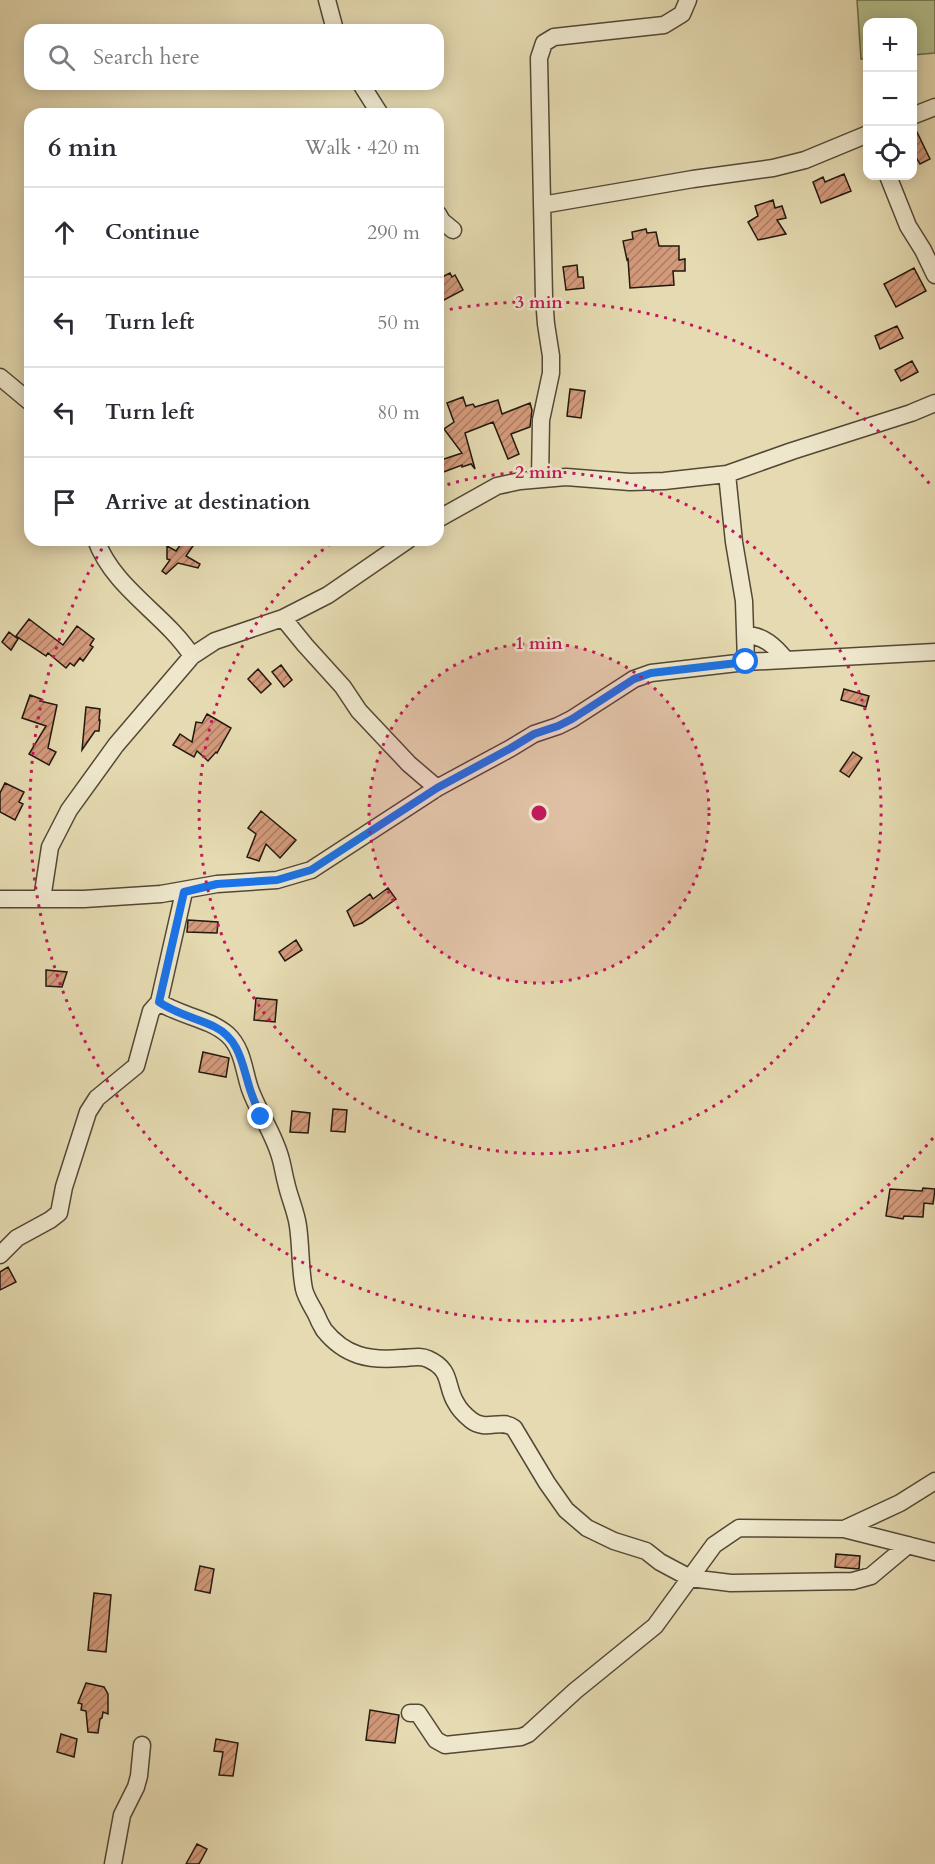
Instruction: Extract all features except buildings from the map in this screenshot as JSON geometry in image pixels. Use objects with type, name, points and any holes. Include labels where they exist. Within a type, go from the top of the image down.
[{"type":"street","points":[[327,0],[333,24]]},
{"type":"street","points":[[540,479],[541,420],[551,373],[551,356],[544,298],[539,58],[544,43],[554,37],[664,24],[682,14],[688,0]]},
{"type":"street","points":[[365,90],[376,108]]},
{"type":"street","points":[[917,114],[935,107]]},
{"type":"street","points":[[542,205],[773,168],[805,160],[863,136]]},
{"type":"street","points":[[890,180],[908,226],[935,275]]},
{"type":"street","points":[[444,223],[453,230]]},
{"type":"street","points":[[0,377],[24,397]]},
{"type":"street","points":[[444,516],[497,486],[520,481],[566,477],[641,482],[727,474],[935,403]]},
{"type":"street","points":[[727,474],[734,542],[744,601],[746,662]]},
{"type":"street","points":[[99,546],[109,564],[128,588],[174,631],[192,656]]},
{"type":"street","points":[[42,899],[50,847],[69,810],[116,746],[192,656],[215,641],[284,618],[328,595],[399,546]]},
{"type":"street","points":[[284,618],[343,687],[359,711],[409,764],[437,788]]},
{"type":"street","points":[[745,635],[754,635],[771,643],[786,660]]},
{"type":"street","points":[[0,899],[119,898],[184,892],[217,884],[277,880],[311,870],[437,788],[534,734],[572,719],[634,679],[651,673],[746,662],[935,652]]},
{"type":"street","points":[[0,1255],[17,1238],[59,1213],[64,1186],[88,1112],[97,1098],[136,1066],[152,1011],[159,1002],[184,892]]},
{"type":"street","points":[[159,1002],[181,1014],[217,1028],[234,1042],[243,1061],[261,1117],[273,1134],[281,1158],[298,1223],[304,1291],[322,1328],[337,1344],[353,1354],[385,1359],[427,1358],[440,1367],[448,1377],[455,1402],[470,1419],[487,1427],[510,1425],[566,1510],[587,1528],[614,1541],[646,1551],[660,1562],[690,1578],[731,1583],[853,1581],[871,1576],[908,1545]]},
{"type":"street","points":[[844,1529],[900,1503],[935,1481]]},
{"type":"street","points":[[410,1713],[418,1713],[436,1740],[445,1745],[522,1737],[528,1734],[575,1691],[655,1626],[714,1545],[739,1528],[844,1529],[935,1552]]},
{"type":"street","points":[[113,1864],[122,1815],[140,1776],[142,1745]]},
{"type":"green space","points":[[857,0],[935,0],[935,53],[917,55],[917,18],[863,18],[863,59],[861,59]]},
{"type":"route","points":[[261,1117],[243,1061],[228,1035],[159,1002],[184,892],[217,884],[277,880],[311,870],[437,788],[534,734],[572,719],[634,679],[651,673],[746,662]]}]
